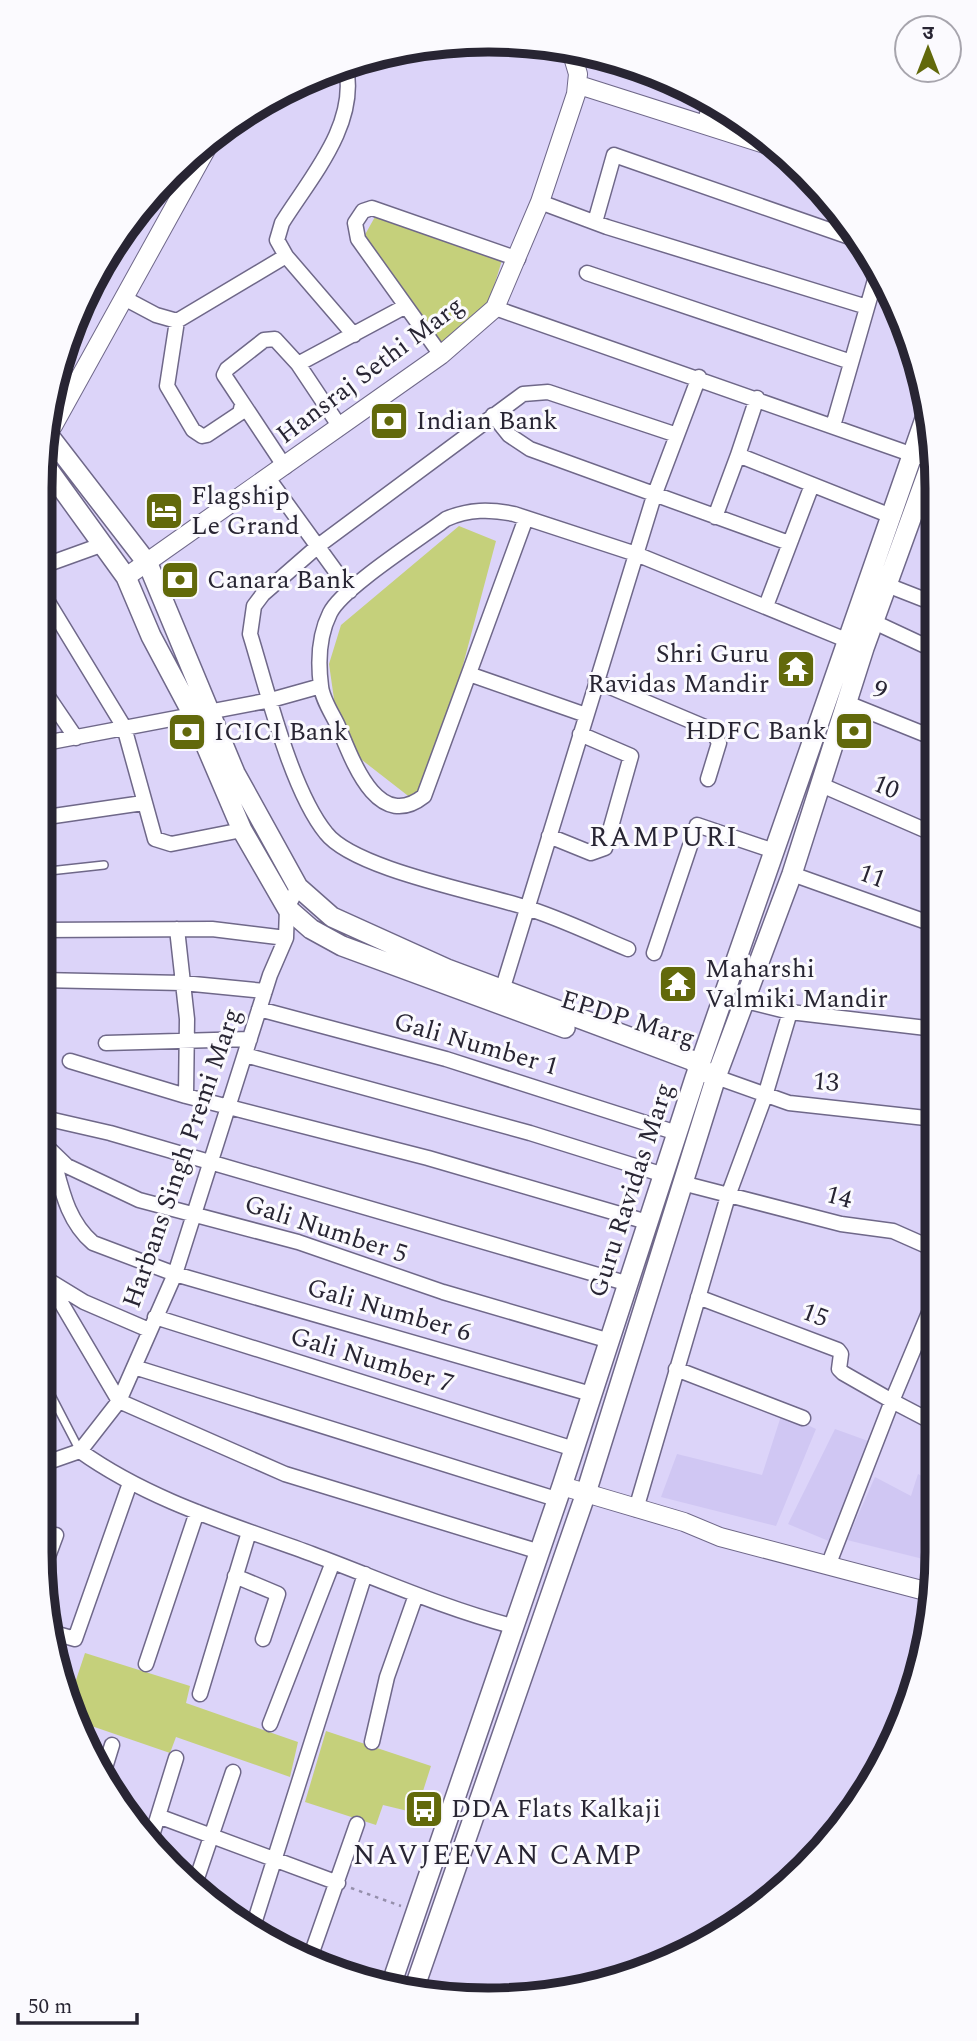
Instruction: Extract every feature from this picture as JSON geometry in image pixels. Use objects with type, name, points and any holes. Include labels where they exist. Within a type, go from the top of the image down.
[{"type":"main road","name":"Guru Ravidas Marg","points":[[417,1982],[586,1493],[673,1179],[708,1073],[774,851],[856,644],[891,516],[921,431]]},
{"type":"main road","name":"EPDP Marg","points":[[55,443],[148,564],[242,830],[287,908],[311,929],[342,946],[691,1059],[708,1073]]},
{"type":"main road","name":"EPDP Marg","points":[[52,475],[126,577],[151,636],[201,712],[298,887],[332,916],[500,998]]},
{"type":"main road","name":"Guru Ravidas Marg","points":[[393,1978],[512,1626],[540,1552],[647,1222],[673,1179],[677,1133],[746,1001],[792,874],[847,703],[856,644],[874,622],[925,482]]},
{"type":"street","points":[[574,61],[579,85],[746,137]]},
{"type":"street","points":[[347,76],[349,96],[340,128],[279,230],[278,243],[286,256],[354,335]]},
{"type":"street","name":"Hansraj Sethi Marg","points":[[126,577],[441,355],[495,308],[540,202],[579,85]]},
{"type":"street","points":[[704,125],[708,111]]},
{"type":"street","points":[[595,222],[614,155],[843,235]]},
{"type":"street","points":[[59,415],[199,163]]},
{"type":"street","points":[[540,202],[595,222],[867,307]]},
{"type":"street","points":[[441,355],[356,233],[355,223],[366,209],[372,208],[518,259]]},
{"type":"street","points":[[124,298],[156,315],[177,321],[286,256]]},
{"type":"street","points":[[587,273],[851,362]]},
{"type":"street","points":[[833,426],[874,285]]},
{"type":"street","points":[[298,364],[406,306]]},
{"type":"street","points":[[495,308],[699,377],[924,459]]},
{"type":"street","points":[[177,321],[167,386],[193,430],[202,436],[207,435],[240,413],[242,405]]},
{"type":"street","points":[[285,467],[225,378],[225,372],[264,340],[275,339],[298,364],[340,427]]},
{"type":"street","points":[[500,998],[654,496],[699,377]]},
{"type":"street","points":[[628,949],[527,907],[379,864],[344,848],[327,835],[304,800],[250,634],[254,606],[263,594],[318,546],[523,394],[548,392],[677,435]]},
{"type":"street","points":[[715,517],[757,398]]},
{"type":"street","points":[[493,415],[509,435],[530,449],[789,543]]},
{"type":"street","points":[[738,455],[891,516]]},
{"type":"street","points":[[268,478],[350,591]]},
{"type":"street","points":[[766,606],[812,485]]},
{"type":"street","points":[[526,518],[424,796],[412,805],[396,806],[379,799],[359,774],[321,686],[320,645],[337,601],[457,514],[497,510],[526,518],[636,554],[856,644]]},
{"type":"street","points":[[52,563],[102,545]]},
{"type":"street","points":[[887,585],[925,600]]},
{"type":"street","points":[[52,609],[124,727],[155,839],[165,844],[242,830]]},
{"type":"street","points":[[874,622],[925,646]]},
{"type":"street","points":[[469,674],[586,715]]},
{"type":"street","points":[[596,681],[712,730],[719,743],[708,779]]},
{"type":"street","points":[[52,742],[271,700],[321,686]]},
{"type":"street","points":[[52,702],[76,737]]},
{"type":"street","name":"9","points":[[847,703],[925,734]]},
{"type":"street","points":[[549,836],[596,854],[605,848],[631,755],[580,734]]},
{"type":"street","name":"10","points":[[819,784],[925,830]]},
{"type":"street","points":[[52,816],[143,803]]},
{"type":"street","points":[[654,953],[697,825],[774,851]]},
{"type":"street","name":"11","points":[[792,874],[925,922]]},
{"type":"street","points":[[287,908],[298,887]]},
{"type":"street","name":"Harbans Singh Premi Marg","points":[[80,1451],[120,1401],[174,1274],[195,1214],[205,1162],[228,1107],[265,990],[286,938],[287,908]]},
{"type":"street","points":[[177,929],[188,1040],[186,1096]]},
{"type":"street","points":[[52,930],[212,929],[286,938]]},
{"type":"street","points":[[52,980],[183,983],[265,990]]},
{"type":"street","points":[[746,1001],[790,1012],[925,1028]]},
{"type":"street","name":"Gali Number 1","points":[[259,1009],[446,1059],[677,1133]]},
{"type":"street","points":[[636,1509],[728,1196],[765,1096],[790,1012]]},
{"type":"street","points":[[106,1042],[250,1039]]},
{"type":"street","name":"14","points":[[246,1055],[530,1133],[728,1196],[860,1228],[893,1231],[925,1245]]},
{"type":"street","points":[[70,1061],[186,1096],[428,1158],[647,1222]]},
{"type":"street","name":"13","points":[[708,1073],[789,1103],[925,1118]]},
{"type":"street","points":[[52,1121],[110,1133],[629,1284]]},
{"type":"street","name":"Gali Number 5","points":[[52,1154],[83,1176],[139,1200],[298,1241],[417,1284],[610,1341]]},
{"type":"street","name":"Gali Number 6","points":[[52,1154],[69,1213],[83,1235],[93,1243],[174,1274],[591,1394]]},
{"type":"street","name":"Gali Number 7","points":[[52,1279],[84,1302],[574,1449]]},
{"type":"street","points":[[52,1286],[120,1401],[285,1474],[540,1552]]},
{"type":"street","name":"15","points":[[698,1297],[838,1350],[841,1354],[839,1368],[843,1373],[892,1401]]},
{"type":"street","points":[[830,1560],[925,1322]]},
{"type":"street","points":[[134,1367],[559,1493],[586,1493],[684,1522],[720,1537],[924,1580]]},
{"type":"street","points":[[676,1368],[803,1418]]},
{"type":"street","points":[[892,1401],[925,1418]]},
{"type":"street","points":[[52,1461],[80,1451],[130,1483],[197,1512],[459,1612],[512,1626]]},
{"type":"street","points":[[60,1635],[75,1639],[130,1483]]},
{"type":"street","points":[[146,1664],[197,1512]]},
{"type":"street","points":[[200,1693],[249,1532]]},
{"type":"street","points":[[52,1544],[56,1535]]},
{"type":"street","points":[[830,1560],[923,1590]]},
{"type":"street","points":[[270,1724],[333,1562]]},
{"type":"street","points":[[255,1921],[365,1574]]},
{"type":"street","points":[[235,1576],[278,1594],[263,1639]]},
{"type":"street","points":[[372,1742],[387,1676],[416,1595]]},
{"type":"street","points":[[107,1763],[113,1745]]},
{"type":"street","points":[[153,1831],[176,1759]]},
{"type":"street","points":[[198,1877],[233,1772]]},
{"type":"street","points":[[158,1815],[338,1883]]},
{"type":"street","points":[[313,1951],[358,1824]]},
{"type":"lane","points":[[52,871],[104,865]]},
{"type":"lane","points":[[52,1397],[80,1451]]},
{"type":"path","points":[[338,1883],[414,1910]]},
{"type":"shaded area","points":[[782,1413],[816,1429],[776,1526],[661,1497],[677,1454],[762,1475]]},
{"type":"shaded area","points":[[835,1429],[871,1442],[831,1542],[788,1524]]},
{"type":"shaded area","points":[[918,1474],[925,1478],[925,1559],[847,1540],[875,1477],[911,1496]]},
{"type":"green space","points":[[376,215],[503,257],[487,309],[437,348],[391,271],[362,240]]},
{"type":"green space","points":[[459,526],[496,541],[455,695],[416,802],[362,760],[337,720],[329,664],[341,625]]},
{"type":"green space","points":[[85,1653],[190,1686],[186,1703],[298,1742],[290,1777],[176,1737],[170,1753],[89,1725],[74,1686]]},
{"type":"green space","points":[[326,1731],[431,1766],[416,1813],[383,1805],[376,1825],[305,1802]]},
{"type":"place","name":"Indian Bank","points":[[389,421]]},
{"type":"place","name":"Flagship Le Grand","points":[[164,511]]},
{"type":"place","name":"Canara Bank","points":[[180,580]]},
{"type":"place","name":"Shri Guru Ravidas Mandir","points":[[796,669]]},
{"type":"place","name":"HDFC Bank","points":[[854,731]]},
{"type":"place","name":"ICICI Bank","points":[[187,732]]},
{"type":"place","name":"Maharshi Valmiki Mandir","points":[[678,984]]},
{"type":"place","name":"DDA Flats Kalkaji","points":[[424,1809]]},
{"type":"district","name":"RAMPURI","points":[[664,837]]},
{"type":"district","name":"NAVJEEVAN CAMP","points":[[498,1855]]}]
